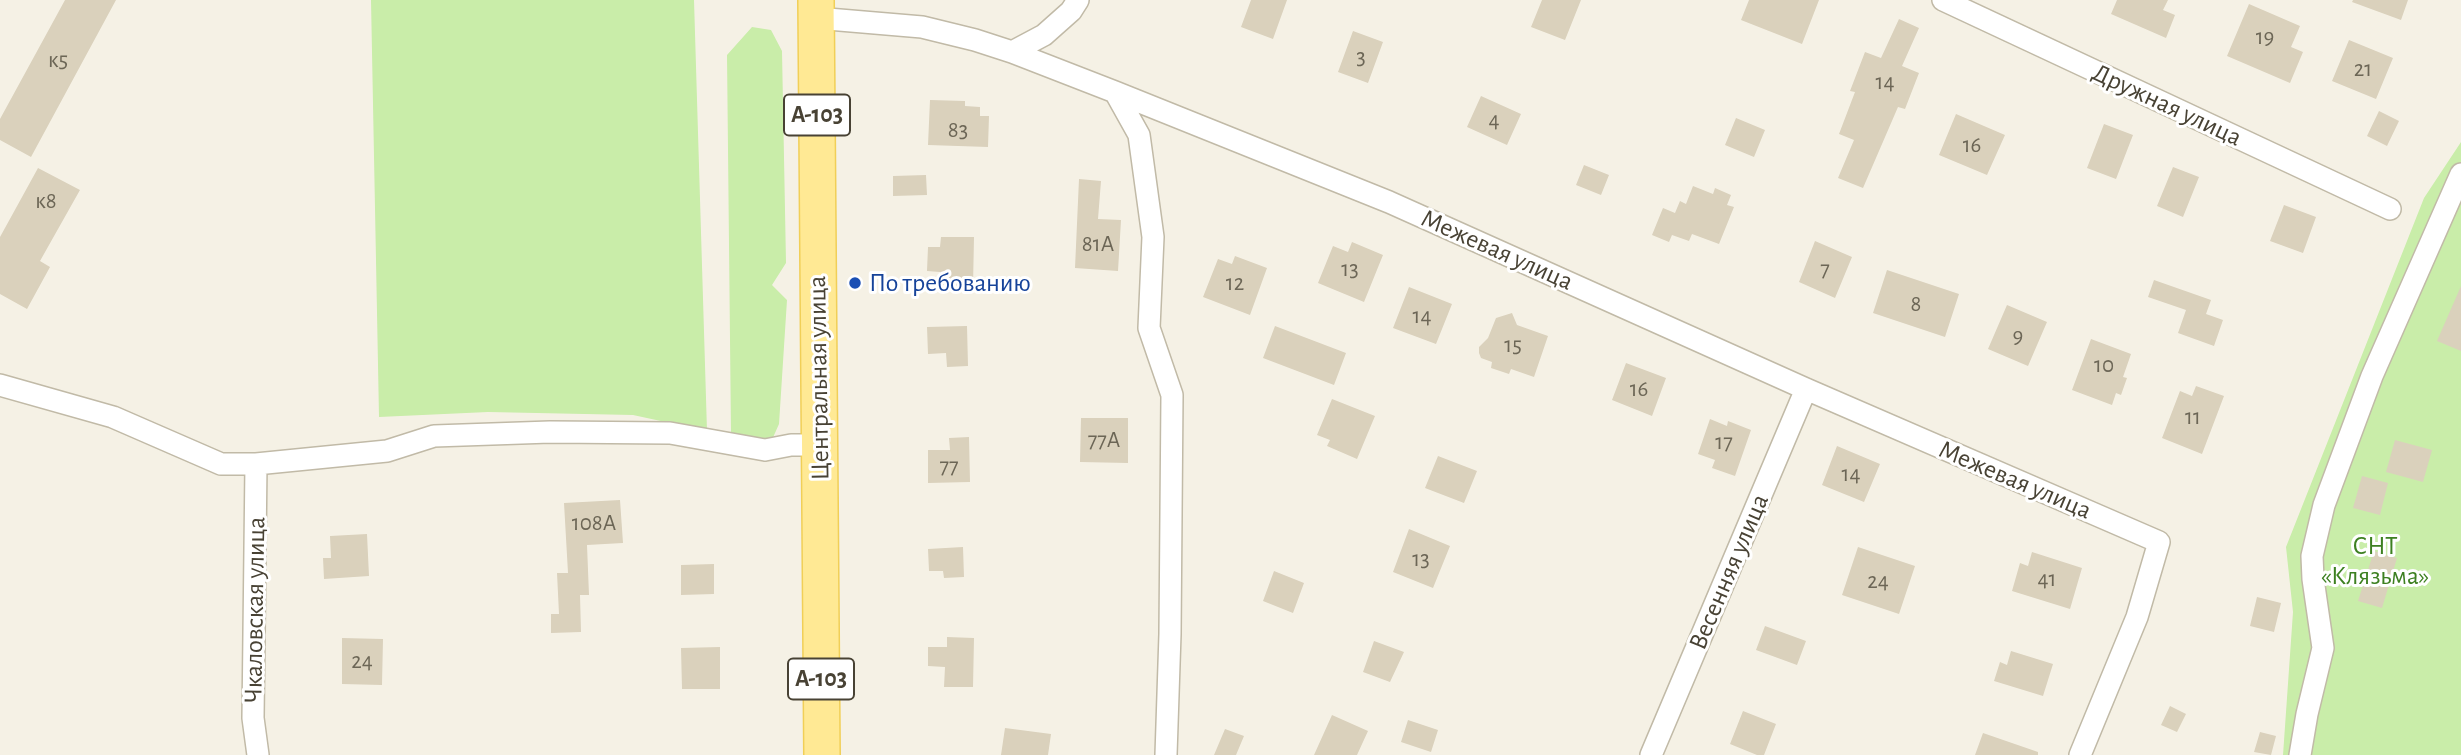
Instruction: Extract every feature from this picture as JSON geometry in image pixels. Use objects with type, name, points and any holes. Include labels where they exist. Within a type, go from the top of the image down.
[{"type":"main road","name":"Центральная улица","points":[[816,9],[822,755]]},
{"type":"street","points":[[1012,52],[1044,36],[1072,11],[1078,0]]},
{"type":"street","name":"Дружная улица","points":[[1944,0],[2390,209]]},
{"type":"street","name":"Межевая улица","points":[[816,9],[922,27],[1012,52],[1115,92],[1389,202],[1806,389],[2160,542],[2137,617],[2080,755]]},
{"type":"street","points":[[1115,92],[1139,135],[1153,237],[1149,328],[1172,396],[1166,755]]},
{"type":"street","points":[[2300,755],[2306,715],[2323,648],[2312,556],[2324,505],[2372,376],[2461,174]]},
{"type":"street","points":[[0,385],[113,417],[221,464],[256,464],[387,451],[434,436],[550,432],[670,433],[765,450],[791,445],[820,445]]},
{"type":"street","name":"Весенняя улица","points":[[1651,755],[1806,389]]},
{"type":"street","name":"Чкаловская улица","points":[[256,464],[253,718],[258,755]]},
{"type":"green space","points":[[371,0],[694,0],[707,431],[633,415],[488,412],[379,417]]},
{"type":"green space","points":[[752,27],[771,30],[782,51],[786,263],[772,285],[787,300],[779,424],[771,442],[731,434],[727,55]]},
{"type":"green space","name":"СНТ «Клязьма»","points":[[2461,142],[2461,755],[2283,755],[2293,612],[2286,547],[2424,198]]},
{"type":"building","points":[[65,0],[116,0],[31,157],[0,140],[0,119]]},
{"type":"building","points":[[1251,0],[1287,0],[1273,39],[1241,27]]},
{"type":"building","points":[[1542,0],[1581,0],[1565,40],[1531,27]]},
{"type":"building","points":[[1749,0],[1819,0],[1802,44],[1741,20]]},
{"type":"building","points":[[2117,0],[2168,0],[2163,10],[2175,15],[2166,38],[2111,14]]},
{"type":"building","points":[[2408,0],[2401,20],[2352,2]]},
{"type":"building","points":[[2249,4],[2300,26],[2291,47],[2303,52],[2290,83],[2227,56]]},
{"type":"building","points":[[1899,19],[1919,28],[1902,66],[1919,73],[1905,109],[1898,107],[1863,188],[1838,178],[1854,140],[1839,134],[1855,92],[1850,91],[1865,52],[1881,58]]},
{"type":"building","points":[[1353,31],[1383,42],[1368,83],[1338,72]]},
{"type":"building","points":[[2349,40],[2393,58],[2376,99],[2332,81]]},
{"type":"building","points":[[1481,96],[1521,114],[1507,145],[1467,127]]},
{"type":"building","points":[[930,100],[965,101],[965,106],[980,107],[980,116],[989,116],[988,147],[928,145]]},
{"type":"building","points":[[2379,111],[2399,121],[2387,146],[2367,136]]},
{"type":"building","points":[[1956,114],[2005,135],[1987,175],[1939,155]]},
{"type":"building","points":[[1736,118],[1765,130],[1754,157],[1725,145]]},
{"type":"building","points":[[2104,124],[2133,135],[2116,179],[2087,168]]},
{"type":"building","points":[[1584,165],[1609,175],[1601,195],[1576,185]]},
{"type":"building","points":[[2173,167],[2199,177],[2183,217],[2157,206]]},
{"type":"building","points":[[38,168],[80,190],[40,261],[50,267],[27,309],[0,294],[0,237]]},
{"type":"building","points":[[926,175],[927,195],[893,196],[893,176]]},
{"type":"building","points":[[1079,179],[1101,181],[1098,219],[1121,220],[1118,271],[1075,268]]},
{"type":"building","points":[[1693,186],[1713,194],[1715,188],[1731,195],[1727,205],[1734,207],[1719,244],[1692,234],[1689,241],[1672,235],[1669,242],[1652,235],[1663,208],[1675,213],[1680,201],[1686,204]]},
{"type":"building","points":[[2284,205],[2316,217],[2303,253],[2270,241]]},
{"type":"building","points":[[941,237],[974,237],[973,286],[940,285],[940,272],[927,271],[928,247],[940,247]]},
{"type":"building","points":[[1815,241],[1852,257],[1835,298],[1799,282]]},
{"type":"building","points":[[1352,242],[1383,255],[1364,302],[1318,283],[1333,246],[1348,252]]},
{"type":"building","points":[[1235,256],[1267,268],[1250,315],[1203,297],[1218,259],[1232,264]]},
{"type":"building","points":[[1887,270],[1959,294],[1945,337],[1873,313]]},
{"type":"building","points":[[2154,280],[2211,300],[2206,314],[2223,320],[2214,346],[2178,333],[2186,310],[2148,297]]},
{"type":"building","points":[[2461,286],[2461,351],[2437,341]]},
{"type":"building","points":[[1409,287],[1452,304],[1436,344],[1393,328]]},
{"type":"building","points":[[2007,305],[2047,322],[2028,366],[1988,349]]},
{"type":"building","points":[[1512,313],[1517,325],[1548,336],[1534,377],[1511,369],[1509,374],[1491,368],[1492,362],[1481,358],[1479,353],[1479,347],[1488,338],[1496,318]]},
{"type":"building","points":[[967,326],[968,366],[947,367],[946,353],[928,354],[927,327]]},
{"type":"building","points":[[1275,326],[1346,353],[1334,385],[1263,358]]},
{"type":"building","points":[[2091,339],[2131,354],[2123,377],[2127,378],[2121,395],[2116,393],[2112,405],[2072,390]]},
{"type":"building","points":[[1626,363],[1666,378],[1652,416],[1612,400]]},
{"type":"building","points":[[2196,386],[2224,396],[2202,454],[2162,438],[2180,391],[2192,396]]},
{"type":"building","points":[[1332,399],[1375,416],[1357,459],[1327,446],[1330,440],[1317,435]]},
{"type":"building","points":[[1081,418],[1128,418],[1128,463],[1080,462]]},
{"type":"building","points":[[1710,419],[1727,426],[1728,421],[1751,430],[1735,476],[1712,468],[1715,460],[1698,454]]},
{"type":"building","points":[[969,437],[970,482],[928,483],[928,450],[950,450],[949,438]]},
{"type":"building","points":[[2395,440],[2432,450],[2423,482],[2386,472]]},
{"type":"building","points":[[1837,446],[1880,464],[1864,502],[1822,485]]},
{"type":"building","points":[[1438,456],[1477,471],[1464,503],[1425,488]]},
{"type":"building","points":[[2362,476],[2388,483],[2380,515],[2353,508]]},
{"type":"building","points":[[620,500],[623,543],[587,545],[589,595],[580,595],[581,632],[551,633],[551,614],[559,614],[557,573],[568,573],[564,503]]},
{"type":"building","points":[[1409,529],[1450,546],[1433,588],[1393,572]]},
{"type":"building","points":[[367,534],[369,576],[324,579],[323,558],[331,558],[330,536]]},
{"type":"building","points":[[963,547],[964,577],[944,578],[943,571],[929,571],[928,549]]},
{"type":"building","points":[[1858,547],[1915,566],[1899,614],[1842,595]]},
{"type":"building","points":[[2374,551],[2397,558],[2382,608],[2358,601]]},
{"type":"building","points":[[2032,552],[2082,568],[2070,609],[2012,591],[2020,563],[2028,566]]},
{"type":"building","points":[[714,564],[714,594],[681,595],[681,565]]},
{"type":"building","points":[[1274,571],[1304,583],[1293,613],[1263,601]]},
{"type":"building","points":[[2257,597],[2281,603],[2274,632],[2250,626]]},
{"type":"building","points":[[1765,626],[1806,641],[1797,665],[1756,650]]},
{"type":"building","points":[[947,637],[974,638],[973,687],[944,687],[945,667],[928,666],[928,647],[947,647]]},
{"type":"building","points":[[342,638],[383,639],[382,685],[342,684]]},
{"type":"building","points":[[1374,641],[1404,652],[1390,682],[1363,672]]},
{"type":"building","points":[[720,647],[720,689],[682,689],[681,648]]},
{"type":"building","points":[[2011,651],[2053,664],[2043,696],[1994,681],[2000,662],[2007,665]]},
{"type":"building","points":[[2170,706],[2186,714],[2177,732],[2161,725]]},
{"type":"building","points":[[1743,711],[1776,724],[1764,755],[1757,755],[1730,744]]},
{"type":"building","points":[[1332,715],[1368,731],[1357,755],[1314,755]]},
{"type":"building","points":[[1408,720],[1438,730],[1431,752],[1401,742]]},
{"type":"building","points":[[1005,728],[1051,734],[1048,755],[1001,755]]},
{"type":"building","points":[[1225,729],[1244,736],[1236,755],[1214,755]]},
{"type":"building","points":[[2260,732],[2276,736],[2271,755],[2254,752]]},
{"type":"building","points":[[1983,733],[2038,752],[2038,755],[1975,755]]},
{"type":"place","name":"По требованию","points":[[855,283]]}]
